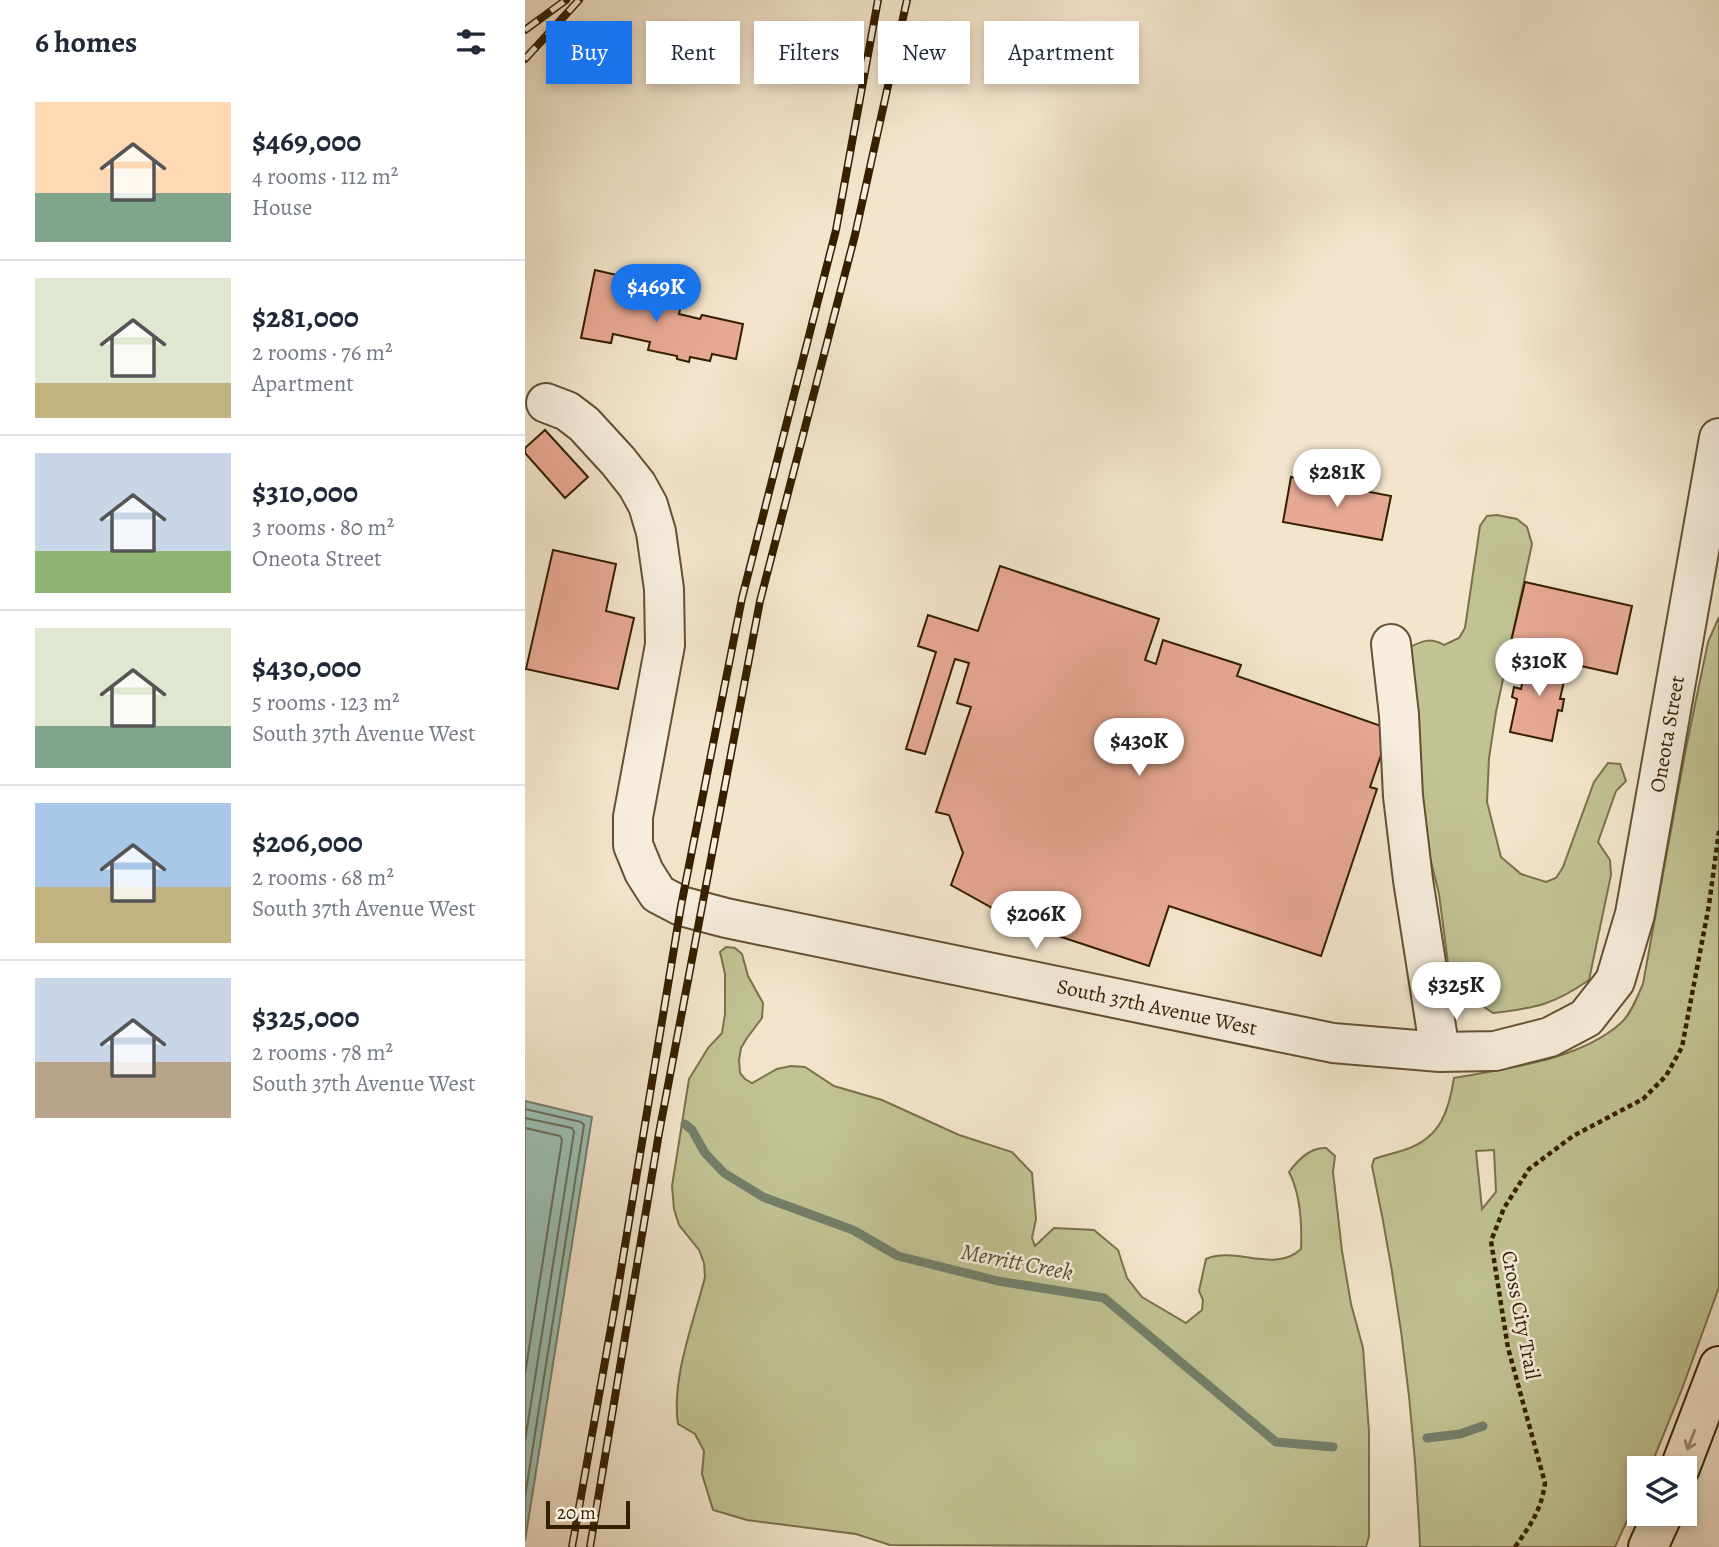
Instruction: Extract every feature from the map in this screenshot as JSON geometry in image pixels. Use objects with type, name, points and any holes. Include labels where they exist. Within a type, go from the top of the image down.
[{"type":"highway","points":[[1685,1456],[1719,1366]]},
{"type":"highway","points":[[1648,1547],[1658,1526]]},
{"type":"street","name":"South 37th Avenue West","points":[[546,403],[567,411],[584,424],[618,461],[637,485],[648,505],[656,532],[664,589],[665,645],[633,817],[633,845],[644,872],[658,894],[681,906],[726,918],[1333,1043],[1440,1052],[1495,1051],[1550,1037],[1586,1018]]},
{"type":"street","name":"Oneota Street","points":[[1586,1018],[1615,981],[1635,914],[1711,531],[1719,438]]},
{"type":"street","points":[[1391,644],[1399,715],[1403,796],[1413,880],[1440,1052]]},
{"type":"path","name":"Cross City Trail","points":[[1515,1547],[1536,1518],[1543,1500],[1545,1483],[1508,1348],[1491,1241],[1504,1208],[1529,1169],[1573,1136],[1643,1099],[1666,1076],[1682,1047],[1709,905],[1719,831]]},
{"type":"green space","points":[[1487,516],[1517,519],[1527,527],[1532,544],[1496,712],[1489,758],[1487,802],[1501,857],[1521,874],[1546,882],[1556,878],[1563,867],[1594,782],[1608,763],[1620,764],[1626,781],[1616,791],[1598,842],[1610,860],[1611,875],[1589,980],[1544,1004],[1493,1013],[1471,998],[1449,971],[1439,894],[1413,789],[1408,648],[1426,641],[1444,645],[1459,638],[1465,628],[1480,526]]},
{"type":"green space","points":[[1719,617],[1719,1287],[1655,1456],[1627,1456],[1627,1521],[1615,1547],[1420,1547],[1404,1356],[1372,1166],[1374,1159],[1419,1144],[1435,1130],[1446,1111],[1454,1078],[1520,1066],[1565,1054],[1605,1035],[1629,1014],[1643,984],[1708,642]],"holes":[[[1494,1150],[1496,1192],[1482,1209],[1476,1151]]]},
{"type":"green space","points":[[726,947],[735,948],[742,954],[748,976],[763,1003],[762,1018],[741,1048],[740,1073],[745,1079],[752,1083],[777,1069],[805,1067],[834,1086],[882,1100],[959,1135],[1012,1152],[1032,1173],[1036,1219],[1032,1238],[1035,1246],[1054,1228],[1094,1230],[1118,1250],[1127,1278],[1142,1297],[1186,1323],[1202,1310],[1203,1300],[1199,1291],[1206,1259],[1230,1255],[1279,1259],[1291,1256],[1301,1249],[1299,1209],[1289,1172],[1300,1159],[1320,1148],[1326,1148],[1335,1156],[1333,1172],[1342,1251],[1351,1304],[1363,1348],[1369,1432],[1369,1536],[1366,1547],[890,1545],[856,1534],[747,1520],[713,1510],[702,1474],[704,1451],[695,1434],[678,1424],[681,1369],[705,1277],[699,1250],[679,1225],[672,1186],[689,1079],[708,1048],[722,1033],[725,974],[720,952]]},
{"type":"water","points":[[525,1101],[592,1117],[525,1541]]},
{"type":"building","points":[[595,270],[621,276],[618,292],[681,305],[679,314],[700,319],[702,315],[743,324],[736,359],[712,354],[710,361],[690,357],[689,362],[677,359],[677,356],[648,350],[650,342],[613,334],[611,343],[581,338]]},
{"type":"building","points":[[545,430],[588,477],[565,498],[525,453],[525,448]]},
{"type":"building","points":[[1291,477],[1391,496],[1382,540],[1283,522]]},
{"type":"building","points":[[553,550],[616,564],[606,611],[634,618],[618,689],[526,669]]},
{"type":"building","points":[[1000,566],[1159,619],[1145,660],[1156,664],[1163,640],[1241,665],[1237,676],[1390,729],[1370,787],[1377,789],[1321,956],[1169,906],[1149,966],[1019,923],[951,885],[963,853],[949,815],[936,812],[971,707],[957,703],[969,663],[955,659],[925,754],[906,749],[936,652],[918,646],[928,615],[978,631]]},
{"type":"building","points":[[1525,582],[1632,606],[1617,674],[1509,650]]},
{"type":"building","points":[[1528,654],[1568,663],[1560,699],[1564,699],[1562,711],[1558,710],[1552,741],[1510,732],[1517,699],[1512,697],[1514,687],[1521,689]]},
{"type":"waterway","name":"Merritt Creek","points":[[685,1124],[692,1130],[705,1153],[724,1173],[763,1197],[853,1230],[898,1256],[998,1281],[1104,1298],[1276,1442],[1333,1447]]},
{"type":"waterway","name":"Merritt Creek","points":[[1427,1438],[1460,1434],[1483,1426]]},
{"type":"railway","points":[[525,30],[566,0]]},
{"type":"railway","points":[[525,59],[579,0]]},
{"type":"railway","points":[[572,1547],[681,906],[742,598],[836,230],[878,0]]},
{"type":"railway","points":[[590,1547],[659,1133],[760,601],[855,235],[907,0]]}]
